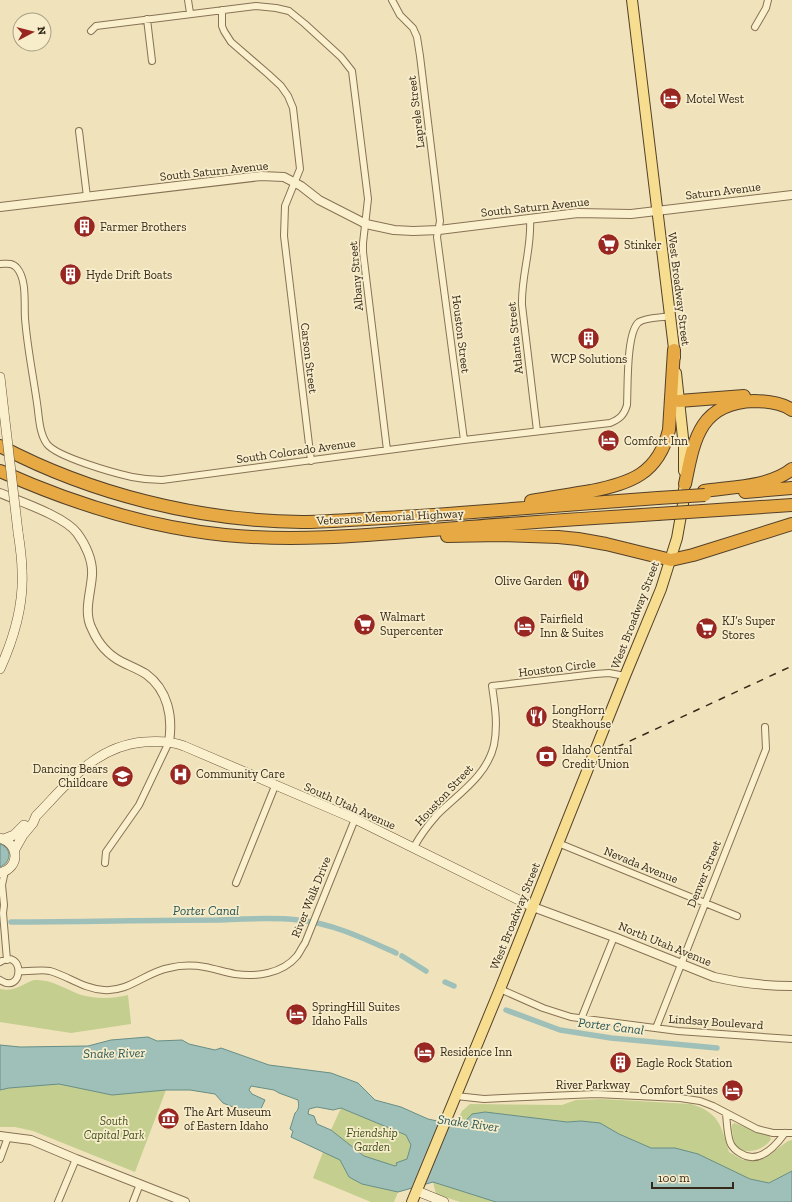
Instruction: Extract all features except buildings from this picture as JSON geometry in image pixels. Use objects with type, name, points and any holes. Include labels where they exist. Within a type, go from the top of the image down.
[{"type":"highway","points":[[402,518],[570,495],[616,485],[639,476],[655,462],[666,442],[670,417],[674,350]]},
{"type":"highway","points":[[680,401],[765,395],[792,403]]},
{"type":"highway","points":[[684,484],[696,437],[703,424],[713,414],[724,408],[746,402],[762,401],[792,410]]},
{"type":"highway","name":"Veterans Memorial Highway","points":[[0,446],[22,458],[66,476],[122,495],[167,506],[218,515],[295,522],[402,518],[705,493],[792,488]]},
{"type":"highway","points":[[705,493],[778,478],[792,469]]},
{"type":"highway","name":"Veterans Memorial Highway","points":[[0,471],[64,498],[130,518],[171,527],[224,535],[297,538],[373,535],[792,504]]},
{"type":"highway","points":[[373,535],[558,537],[606,544],[670,560],[693,555],[792,524]]},
{"type":"main road","name":"West Broadway Street","points":[[413,1202],[661,589],[680,521],[684,484],[684,447],[680,401],[656,211],[632,0]]},
{"type":"main road","points":[[0,377],[22,572],[21,599],[18,620],[10,646],[0,669]]},
{"type":"main road","name":"South Utah Avenue","points":[[14,851],[36,816],[78,772],[93,760],[106,752],[135,743],[156,741],[169,742],[184,746],[355,820],[533,907]]},
{"type":"main road","name":"South Utah Avenue","points":[[2,839],[14,835],[29,818],[36,816]]},
{"type":"main road","name":"South Utah Avenue","points":[[2,839],[12,846],[15,857],[14,863],[10,868],[3,872]]},
{"type":"main road","points":[[418,1188],[444,1202]]},
{"type":"street","points":[[188,0],[190,14]]},
{"type":"street","name":"Laprele Street","points":[[392,0],[400,15],[413,28],[417,37],[440,221],[439,230]]},
{"type":"street","points":[[756,27],[766,8],[768,0]]},
{"type":"street","name":"Albany Street","points":[[91,31],[96,26],[147,19],[256,6],[276,8],[288,11],[305,24],[341,57],[352,71],[368,199],[366,224],[362,242],[387,450]]},
{"type":"street","name":"Carson Street","points":[[222,10],[222,26],[231,42],[281,86],[288,96],[293,108],[300,169],[285,206],[284,236],[311,461]]},
{"type":"street","points":[[147,19],[152,61]]},
{"type":"street","points":[[79,131],[87,197]]},
{"type":"street","name":"South Saturn Avenue","points":[[0,207],[261,176],[284,177],[295,182],[319,200],[366,224],[394,230],[439,230],[578,213],[631,214],[656,211]]},
{"type":"street","name":"Saturn Avenue","points":[[656,211],[792,195]]},
{"type":"street","name":"Atlanta Street","points":[[530,219],[531,228],[528,257],[521,293],[537,431]]},
{"type":"street","name":"Houston Street","points":[[439,230],[437,237],[464,440]]},
{"type":"street","name":"South Colorado Avenue","points":[[0,264],[12,264],[16,266],[21,277],[42,434],[48,444],[56,452],[80,461],[146,480],[162,480],[464,440],[610,423],[619,419],[624,414],[627,405],[630,347],[635,327],[640,322],[647,319],[670,316]]},
{"type":"street","points":[[0,493],[54,517],[69,525],[77,533],[86,547],[90,559],[92,575],[88,607],[91,628],[102,646],[110,655],[146,674],[160,689],[168,704],[171,731],[169,742],[139,805],[106,852],[105,864]]},
{"type":"street","name":"Houston Circle","points":[[492,686],[595,674],[609,673],[625,676]]},
{"type":"street","name":"Houston Street","points":[[414,848],[418,839],[436,816],[474,781],[488,762],[494,746],[496,733],[496,716],[492,686]]},
{"type":"street","name":"Denver Street","points":[[656,1028],[766,749],[764,726]]},
{"type":"street","points":[[236,882],[275,786]]},
{"type":"street","name":"River Walk Drive","points":[[19,971],[51,972],[87,987],[106,990],[127,987],[168,968],[190,966],[206,967],[234,974],[248,975],[266,974],[278,970],[289,963],[296,956],[311,929],[355,820]]},
{"type":"street","name":"Nevada Avenue","points":[[558,843],[737,916]]},
{"type":"street","points":[[3,872],[2,885],[4,905],[2,913],[7,960]]},
{"type":"street","name":"North Utah Avenue","points":[[533,907],[614,937],[714,977],[731,981],[792,986]]},
{"type":"street","points":[[581,1019],[614,937]]},
{"type":"street","points":[[0,962],[7,960],[14,962],[19,968],[17,979],[14,981],[6,983],[0,980]]},
{"type":"street","name":"Lindsay Boulevard","points":[[500,989],[560,1015],[581,1019],[678,1031],[792,1039]]},
{"type":"street","name":"River Parkway","points":[[456,1096],[497,1098],[619,1094],[680,1098],[700,1101],[713,1106],[757,1129],[773,1133],[792,1133]]},
{"type":"street","points":[[726,1114],[730,1142],[737,1152],[745,1157],[758,1157],[768,1152],[778,1144],[785,1133]]},
{"type":"street","points":[[0,1159],[4,1136],[31,1140],[185,1202]]},
{"type":"street","points":[[58,1202],[76,1159]]},
{"type":"street","points":[[133,1202],[140,1184]]},
{"type":"green space","points":[[34,980],[47,981],[81,995],[99,998],[128,995],[131,1024],[71,1033],[0,1022],[0,989],[14,989]]},
{"type":"green space","name":"South Capital Park","points":[[59,1084],[112,1095],[166,1090],[135,1172],[33,1131],[15,1127],[0,1127],[0,1090]]},
{"type":"green space","points":[[601,1099],[691,1104],[701,1108],[714,1116],[718,1122],[729,1152],[743,1160],[756,1160],[769,1155],[788,1141],[792,1140],[792,1171],[769,1183],[750,1179],[675,1148],[651,1148],[619,1134],[581,1121],[567,1122],[472,1114],[463,1124],[456,1125],[462,1111],[470,1104],[562,1105],[576,1100]]},
{"type":"green space","name":"Friendship Garden","points":[[341,1108],[406,1135],[411,1145],[407,1159],[396,1163],[397,1165],[395,1166],[364,1156],[331,1130]]},
{"type":"green space","points":[[734,1123],[769,1135],[771,1139],[759,1149],[748,1151],[743,1150],[734,1142],[732,1125]]},
{"type":"green space","points":[[323,1152],[340,1160],[349,1177],[362,1184],[398,1192],[394,1202],[371,1202],[313,1178]]},
{"type":"green space","points":[[433,1182],[496,1202],[460,1202],[436,1194]]},
{"type":"water","points":[[0,844],[7,849],[9,855],[7,862],[0,867]]},
{"type":"water","name":"Snake River","points":[[148,1037],[157,1041],[182,1040],[189,1044],[215,1050],[221,1048],[269,1065],[331,1073],[358,1083],[375,1100],[401,1107],[428,1119],[456,1125],[463,1124],[472,1114],[485,1112],[567,1122],[581,1121],[600,1123],[619,1134],[651,1148],[675,1148],[698,1154],[750,1179],[769,1183],[792,1171],[792,1202],[496,1202],[433,1182],[398,1192],[362,1184],[349,1177],[340,1160],[291,1137],[293,1131],[290,1129],[299,1106],[298,1100],[274,1090],[251,1086],[249,1090],[252,1094],[265,1100],[257,1117],[223,1103],[215,1094],[190,1090],[166,1090],[112,1095],[59,1084],[0,1090],[0,1045],[20,1047],[88,1046],[111,1040]],"holes":[[[317,1107],[333,1110],[341,1108],[406,1135],[411,1145],[407,1159],[396,1163],[397,1165],[395,1166],[364,1156],[331,1130],[317,1124],[314,1116],[308,1114],[309,1109]]]},
{"type":"waterway","name":"Porter Canal","points":[[11,922],[217,920],[258,918],[288,919],[323,924],[336,928],[396,953]]},
{"type":"waterway","name":"Porter Canal","points":[[402,956],[426,971]]},
{"type":"waterway","name":"Porter Canal","points":[[445,982],[454,986]]},
{"type":"waterway","name":"Porter Canal","points":[[506,1010],[560,1030],[611,1038],[717,1048]]},
{"type":"railway","points":[[617,747],[792,666]]},
{"type":"place","name":"Motel West","points":[[670,99]]},
{"type":"place","name":"Farmer Brothers","points":[[85,227]]},
{"type":"place","name":"Stinker","points":[[608,245]]},
{"type":"place","name":"Hyde Drift Boats","points":[[71,275]]},
{"type":"place","name":"WCP Solutions","points":[[589,338]]},
{"type":"place","name":"Comfort Inn","points":[[609,441]]},
{"type":"place","name":"Olive Garden","points":[[578,581]]},
{"type":"place","name":"Walmart Supercenter","points":[[365,624]]},
{"type":"place","name":"Fairfield Inn & Suites","points":[[524,626]]},
{"type":"place","name":"KJ’s Super Stores","points":[[706,628]]},
{"type":"place","name":"LongHorn Steakhouse","points":[[537,717]]},
{"type":"place","name":"Idaho Central Credit Union","points":[[546,757]]},
{"type":"place","name":"Community Care","points":[[181,774]]},
{"type":"place","name":"Dancing Bears Childcare","points":[[123,776]]},
{"type":"place","name":"SpringHill Suites Idaho Falls","points":[[296,1014]]},
{"type":"place","name":"Residence Inn","points":[[425,1052]]},
{"type":"place","name":"Eagle Rock Station","points":[[621,1063]]},
{"type":"place","name":"Comfort Suites","points":[[733,1090]]},
{"type":"place","name":"The Art Museum of Eastern Idaho","points":[[168,1119]]}]
